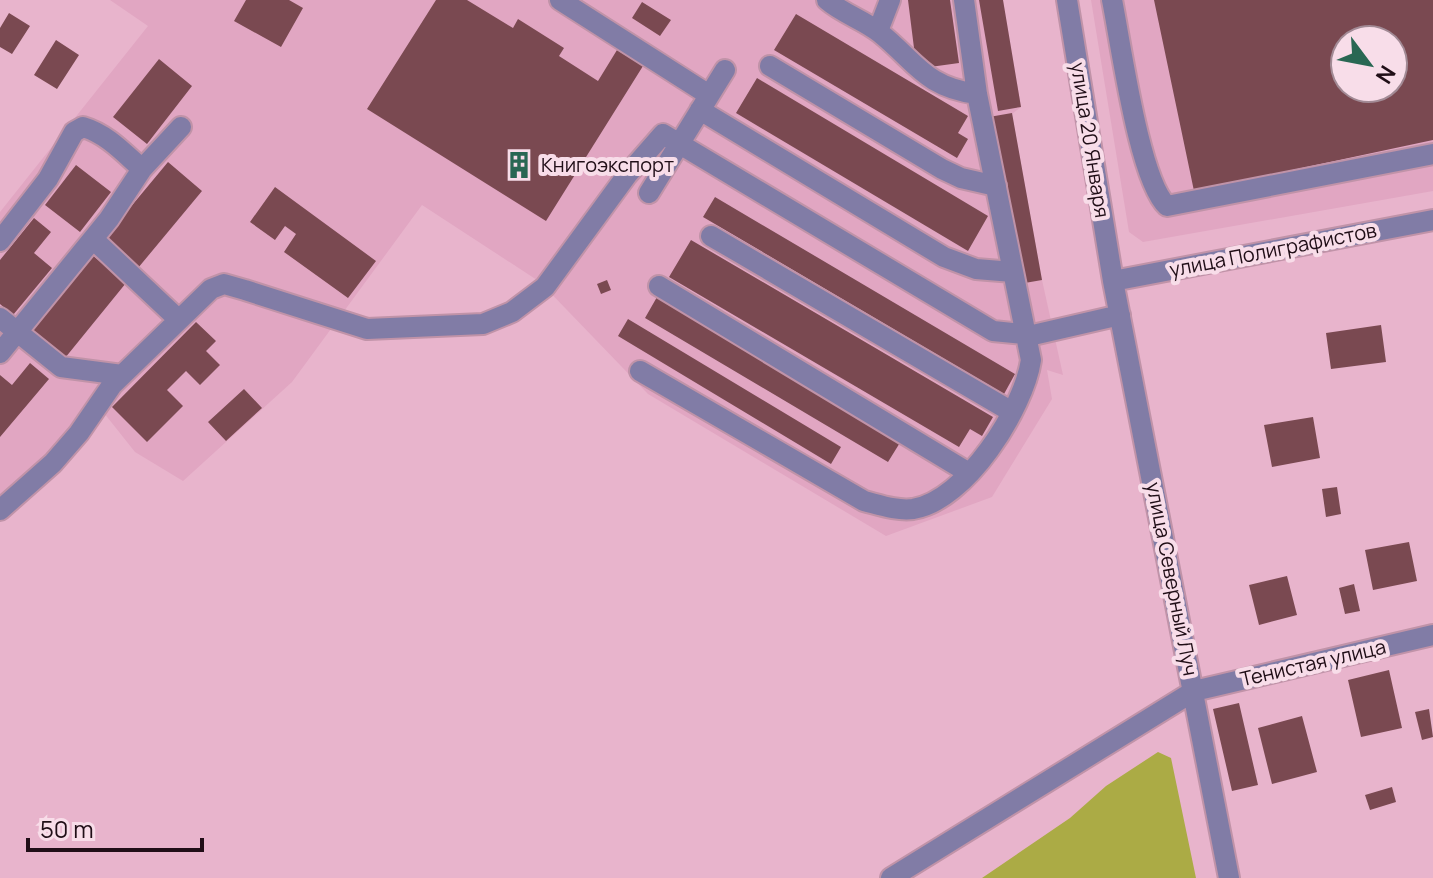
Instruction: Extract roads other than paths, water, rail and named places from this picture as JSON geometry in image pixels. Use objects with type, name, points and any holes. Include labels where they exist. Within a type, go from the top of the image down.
[{"type":"street","points":[[560,0],[704,102],[944,257],[976,269],[1013,272]]},
{"type":"street","points":[[827,0],[878,31],[932,81],[977,94]]},
{"type":"street","points":[[878,31],[890,0]]},
{"type":"street","points":[[640,371],[864,501],[889,508],[913,509],[933,502],[969,473],[985,455],[1029,378],[1031,360],[977,94],[964,0]]},
{"type":"street","name":"улица 20 Января","points":[[1067,0],[1113,281]]},
{"type":"street","points":[[1112,0],[1152,183],[1167,206],[1433,154]]},
{"type":"street","points":[[770,66],[942,169],[961,178],[996,186]]},
{"type":"street","points":[[649,193],[725,70]]},
{"type":"street","points":[[0,241],[48,179],[74,132],[83,127],[109,139],[142,169]]},
{"type":"street","points":[[0,353],[93,239],[142,169],[181,127]]},
{"type":"street","points":[[0,510],[53,463],[122,375],[211,289],[224,284],[367,329],[483,324],[512,312],[545,287],[627,175],[663,134],[993,331],[1026,334],[1120,315]]},
{"type":"street","name":"улица Полиграфистов","points":[[1113,281],[1433,220]]},
{"type":"street","points":[[711,236],[1012,412]]},
{"type":"street","points":[[93,239],[178,319]]},
{"type":"street","name":"улица Северный Луч","points":[[1113,281],[1229,878]]},
{"type":"street","points":[[659,286],[969,473]]},
{"type":"street","points":[[0,318],[61,367],[122,375]]},
{"type":"street","name":"Тенистая улица","points":[[891,878],[1194,691],[1433,635]]},
{"type":"place","name":"Книгоэкспорт","points":[[519,165]]}]
